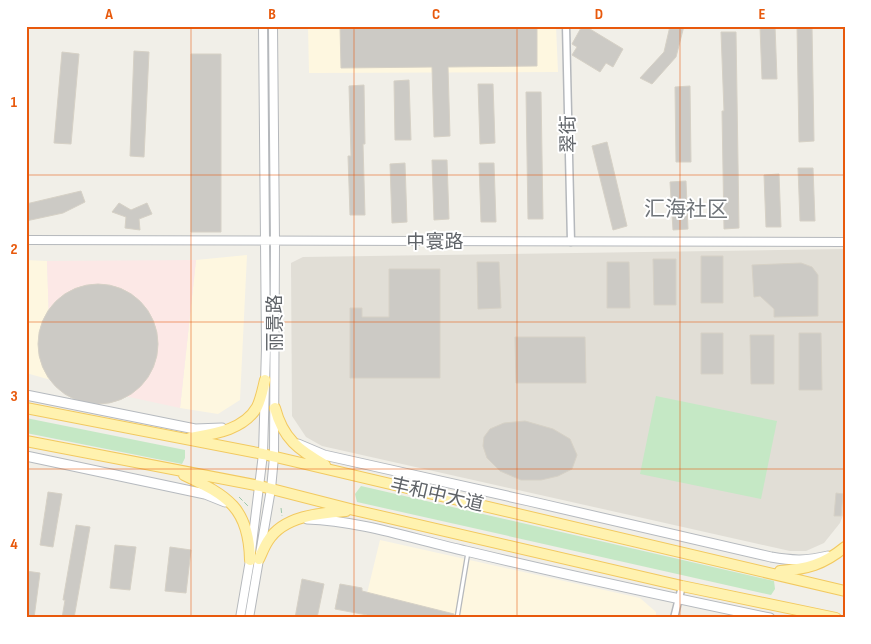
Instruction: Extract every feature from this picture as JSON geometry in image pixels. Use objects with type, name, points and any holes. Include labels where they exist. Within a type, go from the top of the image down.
[{"type":"main road","points":[[183,439],[226,431],[239,424],[257,407],[265,380]]},
{"type":"main road","points":[[26,395],[194,429],[213,429],[239,424]]},
{"type":"main road","name":"丰和中大道","points":[[26,408],[263,454],[845,591]]},
{"type":"main road","points":[[275,408],[279,425],[293,442],[310,456],[335,471]]},
{"type":"main road","name":"丰和中大道","points":[[26,441],[260,486],[354,510],[682,586],[836,618]]},
{"type":"main road","points":[[293,442],[324,456],[529,500],[771,557],[792,561],[812,560],[836,554]]},
{"type":"main road","points":[[26,456],[205,494],[233,506]]},
{"type":"main road","points":[[172,469],[218,493],[233,506],[242,517],[247,528],[255,560]]},
{"type":"main road","points":[[255,560],[268,540],[290,522],[299,518],[329,512],[354,510]]},
{"type":"main road","points":[[299,518],[354,524],[468,552],[770,618]]},
{"type":"main road","points":[[770,572],[811,567],[826,561],[845,547]]},
{"type":"main road","points":[[772,605],[797,618]]},
{"type":"street","name":"丽景路","points":[[249,618],[263,454],[265,380],[263,26]]},
{"type":"street","name":"丽景路","points":[[240,618],[271,489],[274,457],[273,26]]},
{"type":"street","name":"翠街","points":[[566,26],[571,242]]},
{"type":"street","name":"中寰路","points":[[26,240],[845,242]]},
{"type":"street","points":[[674,618],[682,586]]},
{"type":"lane","points":[[457,618],[468,552]]},
{"type":"path","points":[[239,497],[249,508]]},
{"type":"path","points":[[282,508],[282,519]]},
{"type":"shaded area","points":[[308,26],[556,26],[558,72],[309,73]]},
{"type":"shaded area","points":[[845,249],[845,510],[840,523],[824,543],[806,551],[790,551],[322,446],[306,437],[292,416],[291,263],[303,257]]},
{"type":"shaded area","points":[[247,255],[240,400],[218,414],[180,408],[196,260]]},
{"type":"shaded area","points":[[26,260],[47,261],[51,380],[26,373]]},
{"type":"shaded area","points":[[196,260],[180,408],[51,380],[47,261]]},
{"type":"shaded area","points":[[380,540],[640,598],[656,612],[656,618],[361,618]]},
{"type":"green space","points":[[656,396],[777,421],[761,499],[640,474]]},
{"type":"green space","points":[[26,418],[185,450],[185,458],[182,464],[26,433]]},
{"type":"green space","points":[[361,486],[774,581],[775,589],[771,595],[357,502],[355,494]]},
{"type":"building","points":[[340,26],[537,26],[537,66],[448,67],[450,136],[434,137],[432,67],[341,68]]},
{"type":"building","points":[[582,26],[623,49],[613,67],[606,63],[600,72],[572,55],[577,47],[572,44]]},
{"type":"building","points":[[670,26],[684,26],[676,57],[652,84],[640,78],[664,52]]},
{"type":"building","points":[[775,26],[777,79],[762,79],[760,27]]},
{"type":"building","points":[[797,26],[812,26],[814,141],[799,142]]},
{"type":"building","points":[[721,32],[736,32],[739,228],[724,229],[722,111],[724,111]]},
{"type":"building","points":[[134,51],[149,52],[144,157],[130,156]]},
{"type":"building","points":[[62,52],[79,54],[71,144],[54,143]]},
{"type":"building","points":[[191,54],[221,54],[221,232],[191,232]]},
{"type":"building","points":[[409,80],[411,140],[395,140],[394,81]]},
{"type":"building","points":[[478,84],[493,84],[495,143],[480,144]]},
{"type":"building","points":[[364,85],[365,215],[350,215],[348,156],[351,156],[349,86]]},
{"type":"building","points":[[690,86],[691,162],[676,162],[675,87]]},
{"type":"building","points":[[526,92],[541,92],[543,219],[528,219]]},
{"type":"building","points":[[607,142],[627,226],[613,230],[592,146]]},
{"type":"building","points":[[432,160],[447,160],[449,219],[434,220]]},
{"type":"building","points":[[405,163],[407,222],[392,223],[390,164]]},
{"type":"building","points":[[479,163],[494,163],[496,222],[481,222]]},
{"type":"building","points":[[798,168],[813,168],[815,221],[800,221]]},
{"type":"building","points":[[779,174],[781,227],[766,227],[764,175]]},
{"type":"building","points":[[686,181],[688,229],[673,230],[670,182]]},
{"type":"building","points":[[81,191],[85,202],[63,213],[26,221],[26,204]]},
{"type":"building","points":[[119,203],[131,210],[147,203],[152,214],[139,219],[140,230],[125,228],[126,217],[112,212]]},
{"type":"building","points":[[701,256],[723,256],[723,303],[701,303]]},
{"type":"building","points":[[653,259],[676,259],[676,305],[654,305]]},
{"type":"building","points":[[477,262],[499,262],[501,308],[478,309]]},
{"type":"building","points":[[607,262],[629,262],[630,308],[607,308]]},
{"type":"building","points":[[801,263],[812,267],[818,275],[818,316],[774,317],[774,309],[760,296],[754,297],[752,265]]},
{"type":"building","points":[[389,269],[440,269],[440,378],[350,378],[350,308],[362,308],[362,317],[389,317]]},
{"type":"building","points":[[98,284],[121,288],[141,301],[154,321],[158,344],[154,367],[141,387],[121,400],[98,404],[75,400],[55,387],[42,367],[38,344],[42,321],[55,301],[75,288]]},
{"type":"building","points":[[701,333],[723,333],[723,374],[701,374]]},
{"type":"building","points":[[799,333],[821,333],[822,390],[799,390]]},
{"type":"building","points":[[750,335],[774,335],[774,384],[751,384]]},
{"type":"building","points":[[515,337],[585,337],[586,383],[516,383]]},
{"type":"building","points":[[525,421],[553,429],[570,439],[577,455],[572,469],[558,476],[541,480],[521,480],[500,471],[487,458],[483,446],[484,437],[490,429],[504,423]]},
{"type":"building","points":[[48,492],[62,494],[53,547],[40,545]]},
{"type":"building","points":[[836,493],[843,494],[841,516],[834,516]]},
{"type":"building","points":[[76,525],[90,527],[74,618],[62,618],[65,600],[63,600]]},
{"type":"building","points":[[115,545],[136,547],[130,590],[110,588]]},
{"type":"building","points":[[170,547],[191,550],[186,593],[165,591]]},
{"type":"building","points":[[26,571],[40,573],[34,618],[26,618]]},
{"type":"building","points":[[302,579],[324,584],[317,618],[295,618]]},
{"type":"building","points":[[340,584],[362,588],[362,591],[454,614],[454,618],[367,618],[367,615],[335,609]]},
{"type":"district","name":"汇海社区","points":[[686,209]]}]
